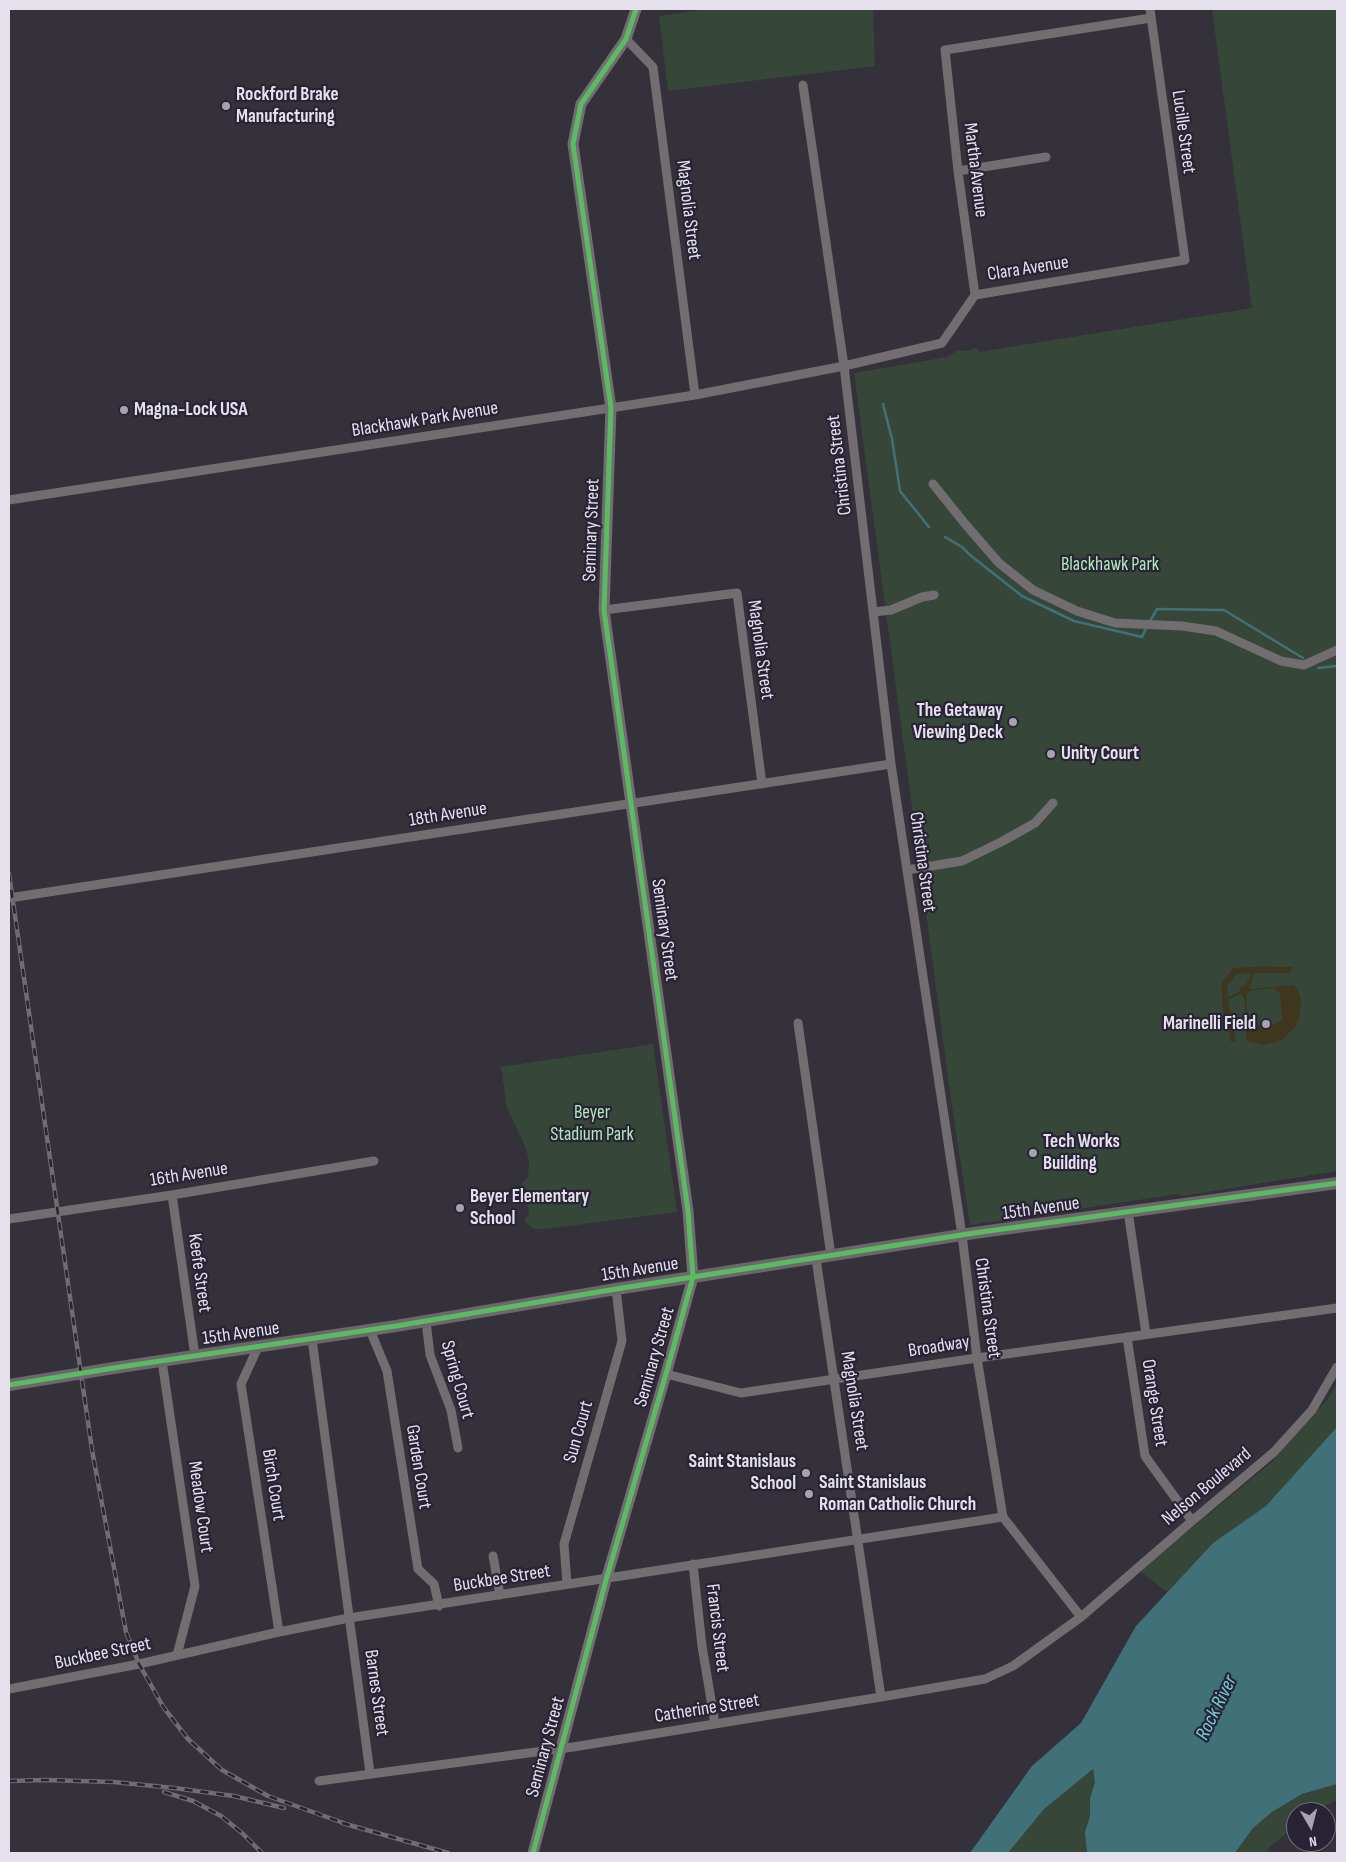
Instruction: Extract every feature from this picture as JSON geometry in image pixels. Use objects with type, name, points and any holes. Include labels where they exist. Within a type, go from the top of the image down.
[{"type":"main road","name":"15th Avenue","points":[[9,1385],[370,1330],[616,1289],[962,1235],[1337,1183]]},
{"type":"street","name":"Seminary Street","points":[[533,1853],[606,1580],[692,1277],[688,1212],[604,610],[611,408],[573,144],[581,104],[626,40],[636,9]]},
{"type":"street","name":"Martha Avenue","points":[[976,294],[958,171],[945,50],[1150,13]]},
{"type":"street","name":"Lucille Street","points":[[1150,13],[1185,260]]},
{"type":"street","name":"Magnolia Street","points":[[626,40],[653,67],[695,395]]},
{"type":"street","name":"Christina Street","points":[[803,85],[844,366],[891,764],[962,1235],[977,1358],[1003,1517],[1081,1617]]},
{"type":"street","points":[[958,171],[1046,157]]},
{"type":"street","name":"Clara Avenue","points":[[844,366],[942,343],[976,294],[1185,260]]},
{"type":"street","name":"Blackhawk Park Avenue","points":[[9,500],[695,395],[844,366]]},
{"type":"street","points":[[933,484],[966,526],[999,563],[1033,590],[1077,611],[1115,623],[1182,626],[1216,631],[1281,661],[1304,665],[1337,650]]},
{"type":"street","name":"Magnolia Street","points":[[604,610],[736,593],[762,784]]},
{"type":"street","points":[[874,612],[891,610],[922,597],[934,595]]},
{"type":"street","name":"18th Avenue","points":[[9,898],[891,764]]},
{"type":"street","points":[[907,870],[962,861],[1035,823],[1053,803]]},
{"type":"street","points":[[798,1023],[831,1256]]},
{"type":"street","name":"16th Avenue","points":[[9,1219],[172,1195],[374,1161]]},
{"type":"street","name":"Keefe Street","points":[[172,1195],[195,1356]]},
{"type":"street","name":"Orange Street","points":[[1128,1211],[1146,1334]]},
{"type":"street","name":"Magnolia Street","points":[[816,1259],[881,1697]]},
{"type":"street","name":"Sun Court","points":[[567,1584],[564,1544],[622,1341],[616,1289]]},
{"type":"street","name":"Broadway","points":[[666,1374],[741,1393],[1337,1308]]},
{"type":"street","name":"Spring Court","points":[[426,1321],[430,1355],[451,1410],[458,1448]]},
{"type":"street","name":"Garden Court","points":[[370,1330],[387,1371],[418,1570],[434,1584],[439,1606]]},
{"type":"street","name":"Orange Street","points":[[1127,1337],[1145,1456],[1192,1521]]},
{"type":"street","points":[[312,1339],[349,1618]]},
{"type":"street","name":"Birch Court","points":[[258,1347],[241,1384],[279,1632]]},
{"type":"street","name":"Meadow Court","points":[[162,1361],[195,1586],[177,1656]]},
{"type":"street","name":"Nelson Boulevard","points":[[1081,1617],[1274,1452],[1312,1410],[1337,1367]]},
{"type":"street","name":"Buckbee Street","points":[[9,1689],[177,1656],[349,1618],[439,1606],[567,1584],[606,1580],[693,1564],[1003,1517]]},
{"type":"street","points":[[493,1556],[500,1595]]},
{"type":"street","name":"Francis Street","points":[[693,1564],[702,1646],[715,1724]]},
{"type":"street","name":"Catherine Street","points":[[319,1781],[561,1748],[881,1697],[985,1678],[1012,1666],[1081,1617]]},
{"type":"street","name":"Barnes Street","points":[[349,1618],[370,1773]]},
{"type":"green space","points":[[708,9],[873,9],[875,66],[668,91],[659,16]]},
{"type":"green space","name":"Blackhawk Park","points":[[1212,9],[1337,9],[1337,1171],[1182,1196],[1179,1194],[970,1225],[951,1099],[854,373],[947,357],[958,350],[967,351],[976,348],[979,352],[1252,308]]},
{"type":"green space","name":"Beyer Stadium Park","points":[[653,1044],[677,1212],[534,1229],[525,1222],[529,1214],[526,1195],[520,1189],[520,1186],[528,1177],[529,1161],[526,1148],[507,1108],[501,1067]]},
{"type":"green space","points":[[1337,1382],[1337,1427],[1266,1506],[1213,1543],[1167,1592],[1140,1571],[1272,1462],[1298,1430],[1329,1398]]},
{"type":"green space","points":[[1093,1769],[1095,1782],[1090,1798],[1090,1816],[1085,1832],[1087,1853],[1008,1853],[1044,1809]]},
{"type":"green space","points":[[1337,1784],[1337,1800],[1333,1802],[1289,1802],[1302,1794]]},
{"type":"green space","points":[[1286,1804],[1286,1833],[1266,1853],[1235,1853],[1253,1828],[1272,1812]]},
{"type":"sand","points":[[1293,967],[1290,973],[1255,973],[1249,988],[1294,985],[1300,995],[1299,1019],[1296,1026],[1284,1038],[1277,1042],[1262,1045],[1247,1041],[1244,997],[1240,994],[1228,1000],[1236,1042],[1231,1042],[1227,1019],[1224,1017],[1221,984],[1233,968]],"holes":[[[1251,973],[1246,985],[1240,988],[1239,992],[1228,997],[1227,986],[1237,974]],[[1275,988],[1280,993],[1282,1020],[1276,1024],[1252,1025],[1248,1021],[1246,997],[1250,991]]]},
{"type":"water","name":"Rock River","points":[[1337,1427],[1337,1784],[1302,1794],[1286,1802],[1253,1828],[1235,1853],[1087,1853],[1085,1832],[1090,1816],[1090,1798],[1095,1782],[1093,1769],[1044,1809],[1008,1853],[970,1853],[1032,1766],[1081,1723],[1136,1626],[1213,1543],[1266,1506]]},
{"type":"waterway","points":[[883,404],[892,439],[900,491],[929,527]]},
{"type":"waterway","points":[[945,537],[962,547],[1022,596],[1074,621],[1142,637],[1147,626]]},
{"type":"waterway","points":[[1150,621],[1157,609],[1224,610],[1303,658]]},
{"type":"waterway","points":[[1318,668],[1337,666]]},
{"type":"railway","points":[[9,874],[92,1450],[126,1632],[139,1664],[164,1708],[188,1739],[222,1770],[268,1796],[349,1825]]},
{"type":"railway","points":[[9,1781],[114,1782],[234,1796],[284,1808]]},
{"type":"railway","points":[[164,1792],[193,1801],[221,1816],[262,1853]]},
{"type":"railway","points":[[342,1823],[448,1853]]},
{"type":"cycle path","points":[[533,1853],[606,1580],[693,1277],[688,1211],[604,610],[611,408],[573,144],[581,104],[626,39],[636,9]]},
{"type":"cycle path","points":[[9,1385],[396,1326],[616,1289],[974,1233],[1337,1183]]},
{"type":"place","name":"Rockford Brake Manufacturing","points":[[226,106]]},
{"type":"place","name":"Magna-Lock USA","points":[[124,410]]},
{"type":"place","name":"The Getaway Viewing Deck","points":[[1013,722]]},
{"type":"place","name":"Unity Court","points":[[1051,754]]},
{"type":"place","name":"Marinelli Field","points":[[1266,1024]]},
{"type":"place","name":"Tech Works Building","points":[[1033,1153]]},
{"type":"place","name":"Beyer Elementary School","points":[[460,1208]]},
{"type":"place","name":"Saint Stanislaus School","points":[[806,1473]]},
{"type":"place","name":"Saint Stanislaus Roman Catholic Church","points":[[809,1494]]}]
